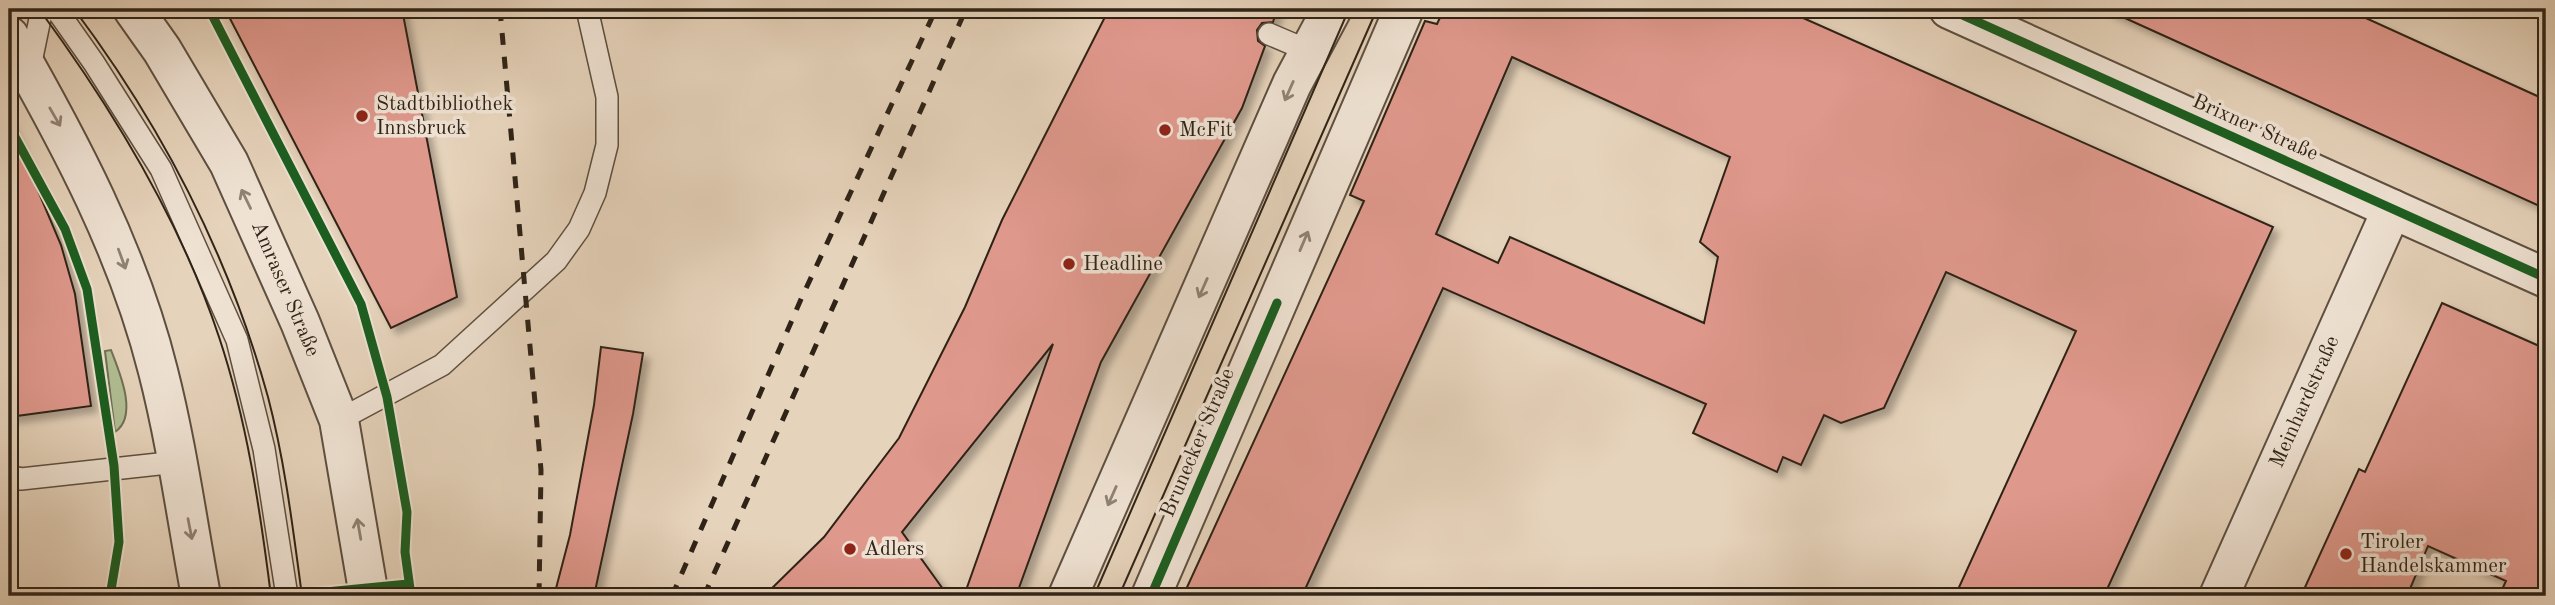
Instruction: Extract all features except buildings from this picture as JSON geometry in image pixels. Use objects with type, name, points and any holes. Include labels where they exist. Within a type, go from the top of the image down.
[{"type":"street","name":"Amraser Straße","points":[[133,9],[162,50],[229,163],[266,241],[339,420],[369,596]]},
{"type":"street","points":[[1068,596],[1309,51],[1332,9]]},
{"type":"street","name":"Brunecker Straße","points":[[1151,596],[1404,9]]},
{"type":"street","name":"Brixner Straße","points":[[1949,9],[2546,278]]},
{"type":"street","points":[[9,36],[96,196],[121,257],[158,370],[201,596]]},
{"type":"street","name":"Meinhardstraße","points":[[2220,596],[2392,209]]},
{"type":"lane","points":[[29,72],[42,9]]},
{"type":"lane","points":[[56,9],[94,63],[161,169],[237,340],[264,449],[287,596]]},
{"type":"lane","points":[[339,420],[442,365],[556,261],[579,229],[595,193],[607,145],[607,97],[587,9]]},
{"type":"lane","points":[[1269,34],[1309,51]]},
{"type":"lane","points":[[9,476],[21,479],[177,462]]},
{"type":"green space","points":[[111,350],[122,381],[126,405],[122,425],[115,432],[105,351]]},
{"type":"tram line","points":[[39,9],[92,85],[142,166],[185,250],[203,293],[229,369],[245,433],[271,596]]},
{"type":"tram line","points":[[74,9],[136,99],[163,146],[189,194],[233,293],[252,345],[274,421],[302,596]]},
{"type":"tram line","points":[[1094,596],[1349,9]]},
{"type":"tram line","points":[[1119,596],[1377,9]]},
{"type":"railway","points":[[500,9],[541,470],[539,596]]},
{"type":"railway","points":[[672,596],[802,297],[936,9]]},
{"type":"railway","points":[[704,596],[966,9]]},
{"type":"cycle path","points":[[209,9],[361,304],[387,397],[407,512],[405,552],[411,596]]},
{"type":"cycle path","points":[[1949,9],[2546,278]]},
{"type":"cycle path","points":[[9,126],[65,229],[87,289],[114,466],[119,542],[110,596]]},
{"type":"cycle path","points":[[1151,596],[1277,303]]},
{"type":"cycle path","points":[[285,596],[408,584]]},
{"type":"place","name":"Stadtbibliothek Innsbruck","points":[[362,116]]},
{"type":"place","name":"McFit","points":[[1165,130]]},
{"type":"place","name":"Headline","points":[[1069,264]]},
{"type":"place","name":"Adlers","points":[[850,549]]},
{"type":"place","name":"Tiroler Handelskammer","points":[[2346,554]]}]
